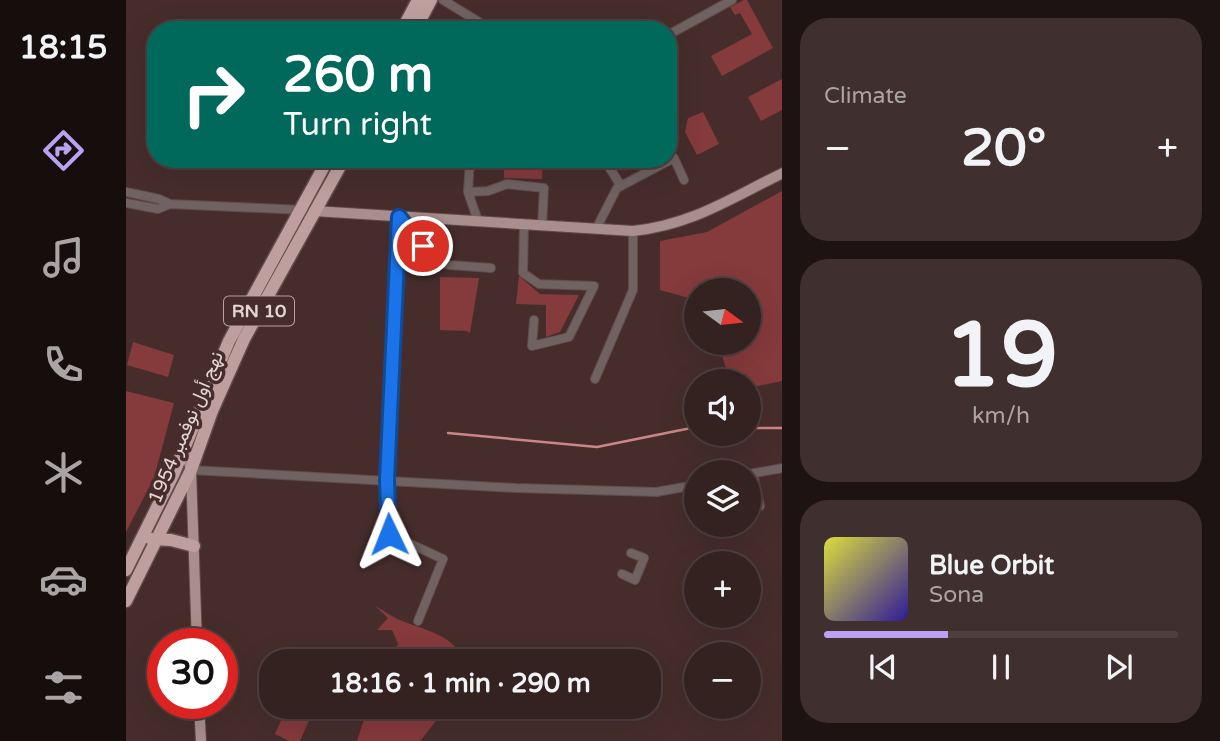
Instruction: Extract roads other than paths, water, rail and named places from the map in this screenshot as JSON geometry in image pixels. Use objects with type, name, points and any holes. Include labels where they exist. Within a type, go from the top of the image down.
[{"type":"highway","points":[[407,21],[418,0]]},
{"type":"highway","points":[[420,21],[431,0]]},
{"type":"highway","name":"نهج أول نوفمبر 1954","points":[[126,570],[185,449],[229,341],[323,168]]},
{"type":"highway","name":"نهج أول نوفمبر 1954","points":[[126,601],[191,470],[212,411],[244,339],[339,168]]},
{"type":"highway","points":[[140,542],[158,539],[188,544]]},
{"type":"highway","points":[[150,556],[166,548],[188,544]]},
{"type":"main road","points":[[314,211],[633,231],[677,223],[703,214],[782,173]]},
{"type":"main road","points":[[185,449],[191,470],[188,544],[196,628]]},
{"type":"main road","points":[[200,719],[201,741]]},
{"type":"street","points":[[443,0],[477,21]]},
{"type":"street","points":[[677,30],[732,0]]},
{"type":"street","points":[[677,165],[684,180]]},
{"type":"street","points":[[469,168],[468,192],[478,221]]},
{"type":"street","points":[[610,168],[621,186]]},
{"type":"street","points":[[599,223],[617,188],[655,168]]},
{"type":"street","points":[[468,192],[488,191],[507,184],[544,188],[542,225]]},
{"type":"street","points":[[126,192],[170,204],[314,211]]},
{"type":"street","points":[[126,203],[158,209],[170,204]]},
{"type":"street","points":[[399,217],[434,260],[449,265],[491,268]]},
{"type":"street","points":[[399,217],[387,480],[389,534],[443,559],[418,621]]},
{"type":"street","points":[[524,225],[523,272],[539,284],[594,286],[569,337],[532,346],[534,320]]},
{"type":"street","points":[[595,379],[633,290],[633,231]]},
{"type":"street","points":[[761,472],[782,468]]},
{"type":"street","points":[[191,470],[516,488],[656,492],[684,487]]},
{"type":"street","points":[[622,574],[635,580],[644,558],[631,553]]},
{"type":"waterway","points":[[761,428],[782,428]]},
{"type":"waterway","points":[[448,433],[597,447],[684,429]]}]
